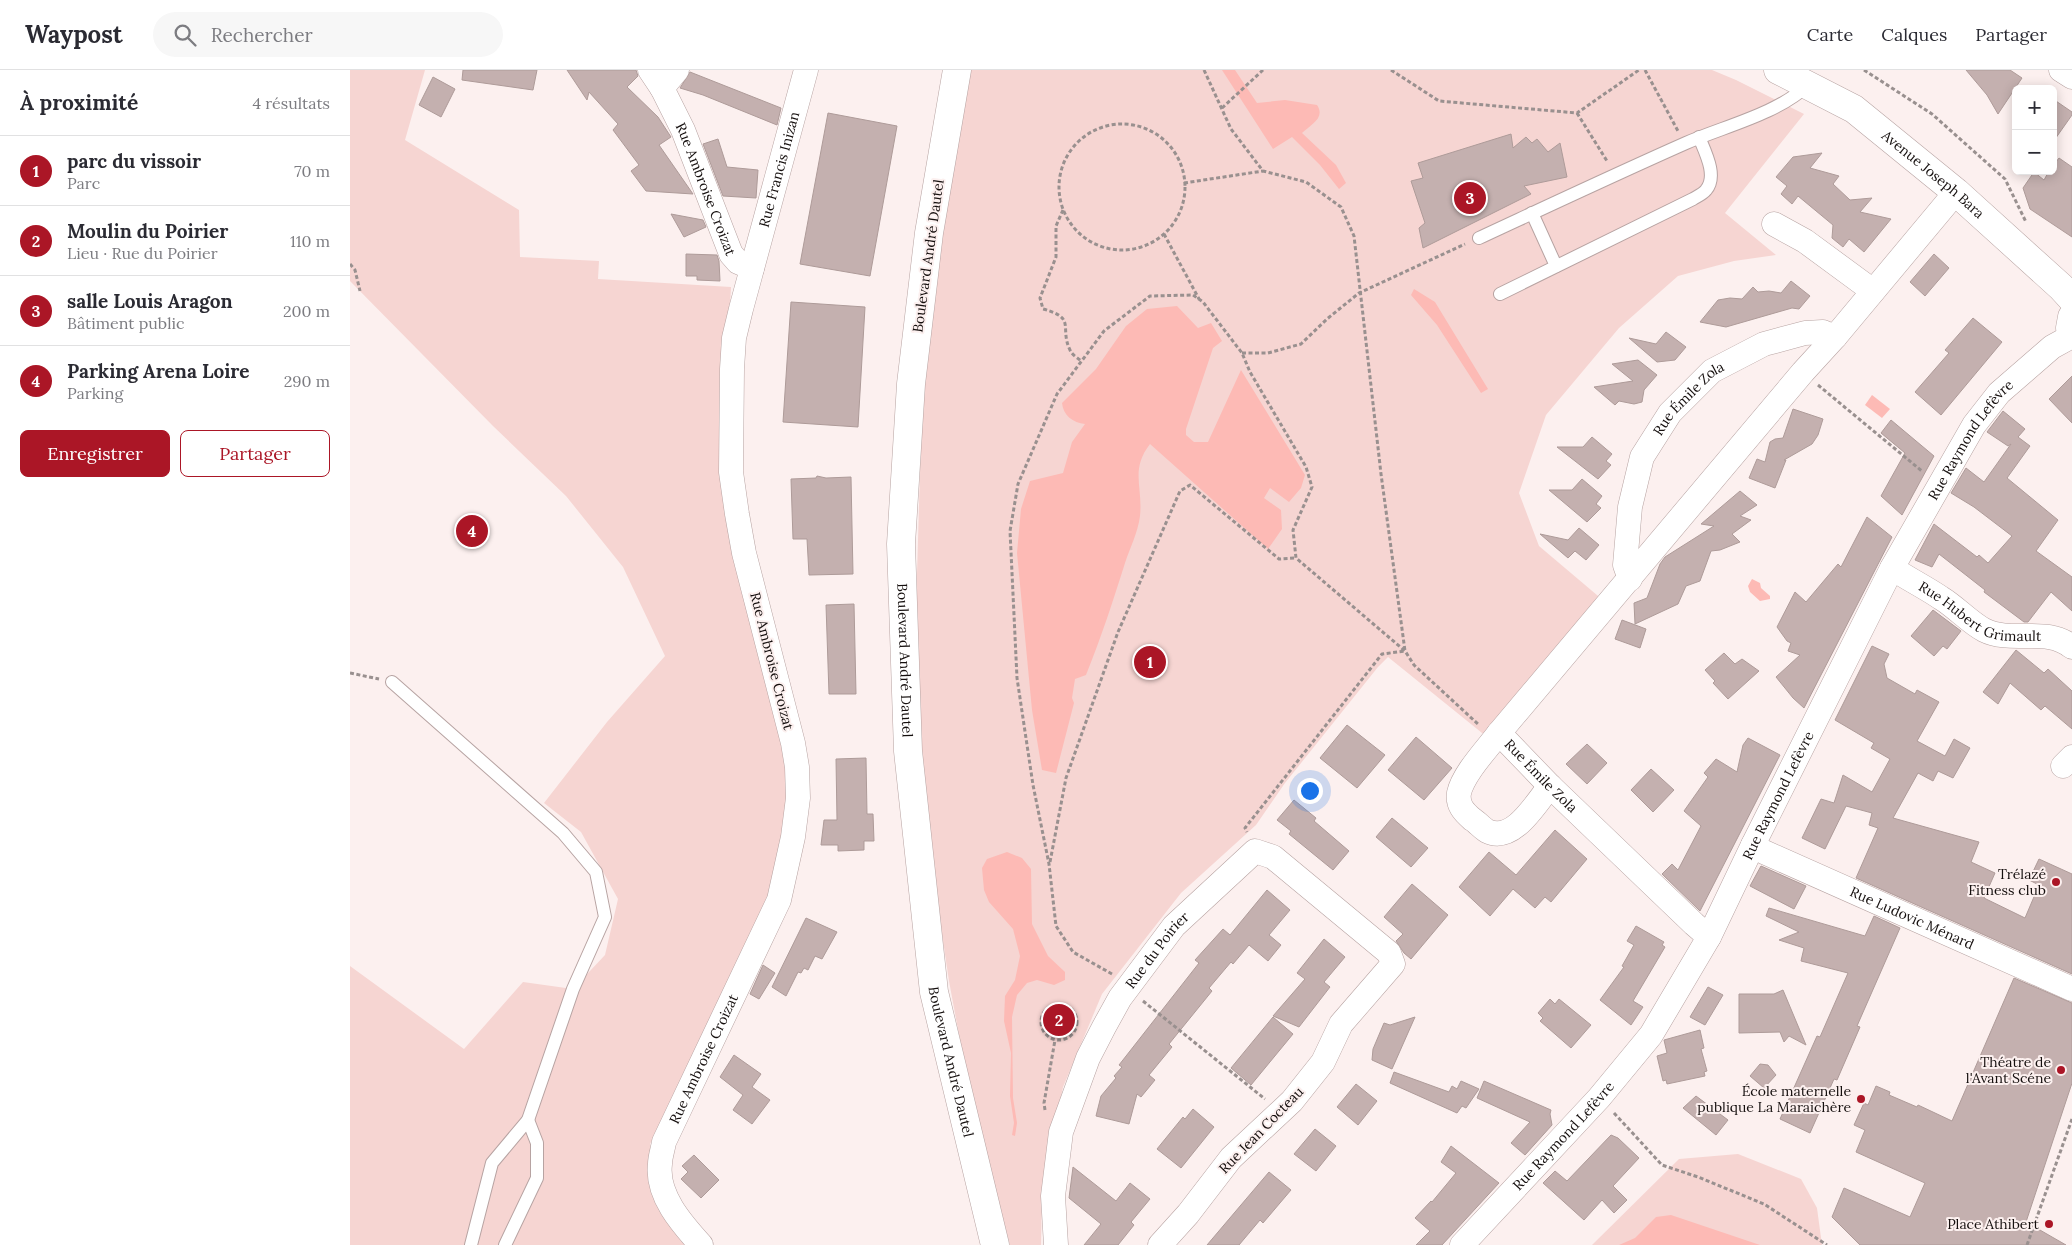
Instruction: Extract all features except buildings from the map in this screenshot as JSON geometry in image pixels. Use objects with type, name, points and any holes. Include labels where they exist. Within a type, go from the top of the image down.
[{"type":"main road","name":"Boulevard André Dautel","points":[[957,70],[929,233],[911,384],[901,544],[908,742],[934,992],[995,1245]]},
{"type":"main road","name":"Avenue Joseph Bara","points":[[1778,70],[1854,110],[1956,192],[2072,299]]},
{"type":"main road","points":[[2072,317],[2070,328],[2072,335]]},
{"type":"street","name":"Rue Francis Inizan","points":[[752,268],[806,70]]},
{"type":"street","points":[[2061,70],[2072,77]]},
{"type":"street","name":"Rue Ambroise Croizat","points":[[663,76],[731,254],[738,262],[752,268],[734,338],[731,417],[732,472],[744,553],[793,742],[797,767],[798,798],[793,837],[779,900],[664,1142],[659,1165],[660,1180],[666,1199],[701,1245]]},
{"type":"street","name":"Rue Émile Zola","points":[[1709,936],[1694,924],[1497,736],[1956,192]]},
{"type":"street","points":[[1774,224],[1805,241],[1873,291]]},
{"type":"street","name":"Rue Émile Zola","points":[[1630,579],[1625,565],[1630,507],[1642,456],[1670,413],[1712,371],[1764,344],[1805,333],[1823,332],[1835,337]]},
{"type":"street","name":"Rue Raymond Lefèvre","points":[[1462,1245],[1599,1098],[1651,1035],[1709,936],[1892,568],[1974,425],[1999,393],[2052,346],[2072,335]]},
{"type":"street","name":"Rue Hubert Grimault","points":[[1892,568],[1941,597],[1984,630],[2007,637],[2044,636],[2066,642],[2072,647]]},
{"type":"street","points":[[1497,736],[1463,782],[1459,794],[1459,804],[1464,812],[1488,831],[1506,833],[1515,829],[1550,786]]},
{"type":"street","name":"Rue Ludovic Ménard","points":[[1753,845],[1764,852],[2072,989]]},
{"type":"street","name":"Rue Jean Cocteau","points":[[1160,1245],[1188,1214],[1231,1158],[1281,1112],[1323,1062],[1341,1024],[1393,964],[1389,953],[1317,893],[1273,857],[1255,851]]},
{"type":"street","name":"Rue du Poirier","points":[[1056,1245],[1053,1196],[1060,1132],[1088,1058],[1108,1019],[1128,988],[1174,926],[1255,851]]},
{"type":"lane","points":[[1479,238],[1685,143],[1781,104],[1798,94],[1808,85]]},
{"type":"lane","points":[[1500,294],[1693,200],[1706,190],[1711,175],[1709,162],[1699,138]]},
{"type":"lane","points":[[1532,213],[1556,266]]},
{"type":"lane","points":[[392,682],[563,833],[596,872],[605,917],[573,989],[528,1120],[492,1162],[471,1245]]},
{"type":"lane","points":[[505,1245],[537,1178],[536,1143],[528,1120]]},
{"type":"path","points":[[1204,70],[1231,129],[1263,171]]},
{"type":"path","points":[[1222,108],[1263,70]]},
{"type":"path","points":[[1391,70],[1439,101],[1577,113],[1640,70]]},
{"type":"path","points":[[1644,70],[1685,143]]},
{"type":"path","points":[[1864,70],[1932,114],[2005,180],[2026,224]]},
{"type":"path","points":[[1577,113],[1616,175]]},
{"type":"path","points":[[1124,124],[1144,128],[1163,139],[1177,156],[1184,176],[1184,198],[1178,218],[1164,234],[1147,245],[1127,250],[1107,248],[1088,241],[1073,227],[1063,210],[1059,190],[1061,170],[1069,152],[1083,137],[1102,127],[1124,124]]},
{"type":"path","points":[[1184,183],[1263,171],[1306,182],[1340,207],[1354,236],[1359,293],[1405,652]]},
{"type":"path","points":[[1063,210],[1056,226],[1056,257],[1040,298],[1043,309],[1058,313],[1066,321],[1070,352],[1081,361]]},
{"type":"path","points":[[1164,234],[1200,299],[1242,353],[1250,372],[1306,467],[1312,487],[1293,530],[1296,558],[1405,652],[1414,665],[1497,736]]},
{"type":"path","points":[[1242,353],[1268,353],[1301,344],[1327,319],[1359,293],[1479,238]]},
{"type":"path","points":[[350,264],[355,270],[360,291]]},
{"type":"path","points":[[1200,299],[1193,295],[1150,296],[1104,331],[1057,394],[1018,484],[1010,531],[1017,678],[1033,785],[1049,864],[1056,926],[1073,952],[1115,976],[1281,1112]]},
{"type":"path","points":[[1803,372],[1928,476],[1940,482]]},
{"type":"path","points":[[1049,864],[1066,778],[1118,632],[1180,491],[1190,485],[1279,559],[1296,558]]},
{"type":"path","points":[[1255,851],[1245,828],[1382,654],[1405,652]]},
{"type":"path","points":[[350,673],[392,682]]},
{"type":"path","points":[[1052,1005],[1068,1005],[1077,1017],[1075,1032],[1070,1037],[1055,1040],[1043,1030],[1042,1016],[1046,1009],[1052,1005]]},
{"type":"path","points":[[1055,1040],[1044,1103],[1048,1122],[1060,1132]]},
{"type":"path","points":[[1599,1098],[1662,1166],[1698,1177],[1764,1204],[1827,1245]]},
{"type":"path","points":[[2027,1245],[2032,1226],[2044,1202],[2072,1119]]},
{"type":"shaded area","points":[[350,70],[425,70],[405,140],[519,210],[520,257],[599,261],[598,279],[731,287],[723,436],[795,784],[768,923],[650,1144],[657,1195],[703,1245],[350,1245],[350,966],[464,1049],[523,982],[573,989],[605,955],[618,899],[581,832],[544,803],[607,722],[665,656],[623,567],[566,496],[493,426],[350,281]]},
{"type":"shaded area","points":[[969,70],[1712,70],[1804,114],[1725,213],[1776,255],[1734,261],[1678,276],[1619,328],[1546,415],[1519,493],[1539,546],[1604,601],[1487,737],[1388,657],[1378,667],[1285,783],[1256,825],[1181,893],[1102,994],[1063,1087],[1042,1193],[1041,1245],[1010,1245],[973,1110],[949,981],[932,867],[919,717],[916,608],[922,404],[943,228]]},
{"type":"shaded area","points":[[1222,70],[1235,70],[1257,103],[1285,100],[1317,105],[1320,114],[1316,121],[1302,133],[1336,165],[1346,183],[1339,189],[1320,165],[1292,137],[1273,149]]},
{"type":"shaded area","points":[[1414,289],[1435,302],[1488,389],[1481,393],[1437,325],[1411,295]]},
{"type":"shaded area","points":[[1177,306],[1198,328],[1211,323],[1222,341],[1213,348],[1186,429],[1186,435],[1194,442],[1208,442],[1241,370],[1305,475],[1301,488],[1289,502],[1270,488],[1264,498],[1281,510],[1282,529],[1268,549],[1150,444],[1140,462],[1140,516],[1136,534],[1086,675],[1075,679],[1072,698],[1074,703],[1056,773],[1042,770],[1032,710],[1017,553],[1021,509],[1030,481],[1063,473],[1072,442],[1085,424],[1069,418],[1064,411],[1062,403],[1096,369],[1126,326],[1147,309]]},
{"type":"shaded area","points":[[1872,395],[1890,409],[1882,418],[1865,405]]},
{"type":"shaded area","points":[[1752,579],[1760,583],[1761,588],[1770,596],[1770,599],[1760,601],[1750,592],[1748,586]]},
{"type":"shaded area","points":[[1007,852],[1022,858],[1031,869],[1032,924],[1048,956],[1065,972],[1065,980],[1054,985],[1037,980],[1027,983],[1017,995],[1012,1017],[1013,1098],[1017,1123],[1015,1136],[1012,1135],[1014,1123],[1010,1096],[1011,1053],[1004,1021],[1005,996],[1015,980],[1020,956],[1013,929],[989,902],[984,890],[982,868],[987,859]]},
{"type":"shaded area","points":[[1738,1154],[1801,1179],[1817,1208],[1822,1245],[1592,1245],[1679,1159]]},
{"type":"shaded area","points":[[1671,1215],[1760,1245],[1619,1245],[1635,1238],[1656,1217]]},
{"type":"place","name":"salle Louis Aragon","points":[[1470,198]]},
{"type":"place","name":"Parking Arena Loire","points":[[472,531]]},
{"type":"place","name":"parc du vissoir","points":[[1150,662]]},
{"type":"place","name":"Trélazé Fitness club","points":[[2056,882]]},
{"type":"place","name":"Moulin du Poirier","points":[[1059,1020]]},
{"type":"place","name":"Théatre de l'Avant Scéne","points":[[2061,1070]]},
{"type":"place","name":"École maternelle publique La Maraichère","points":[[1861,1099]]},
{"type":"place","name":"Place Athibert","points":[[2049,1224]]}]
